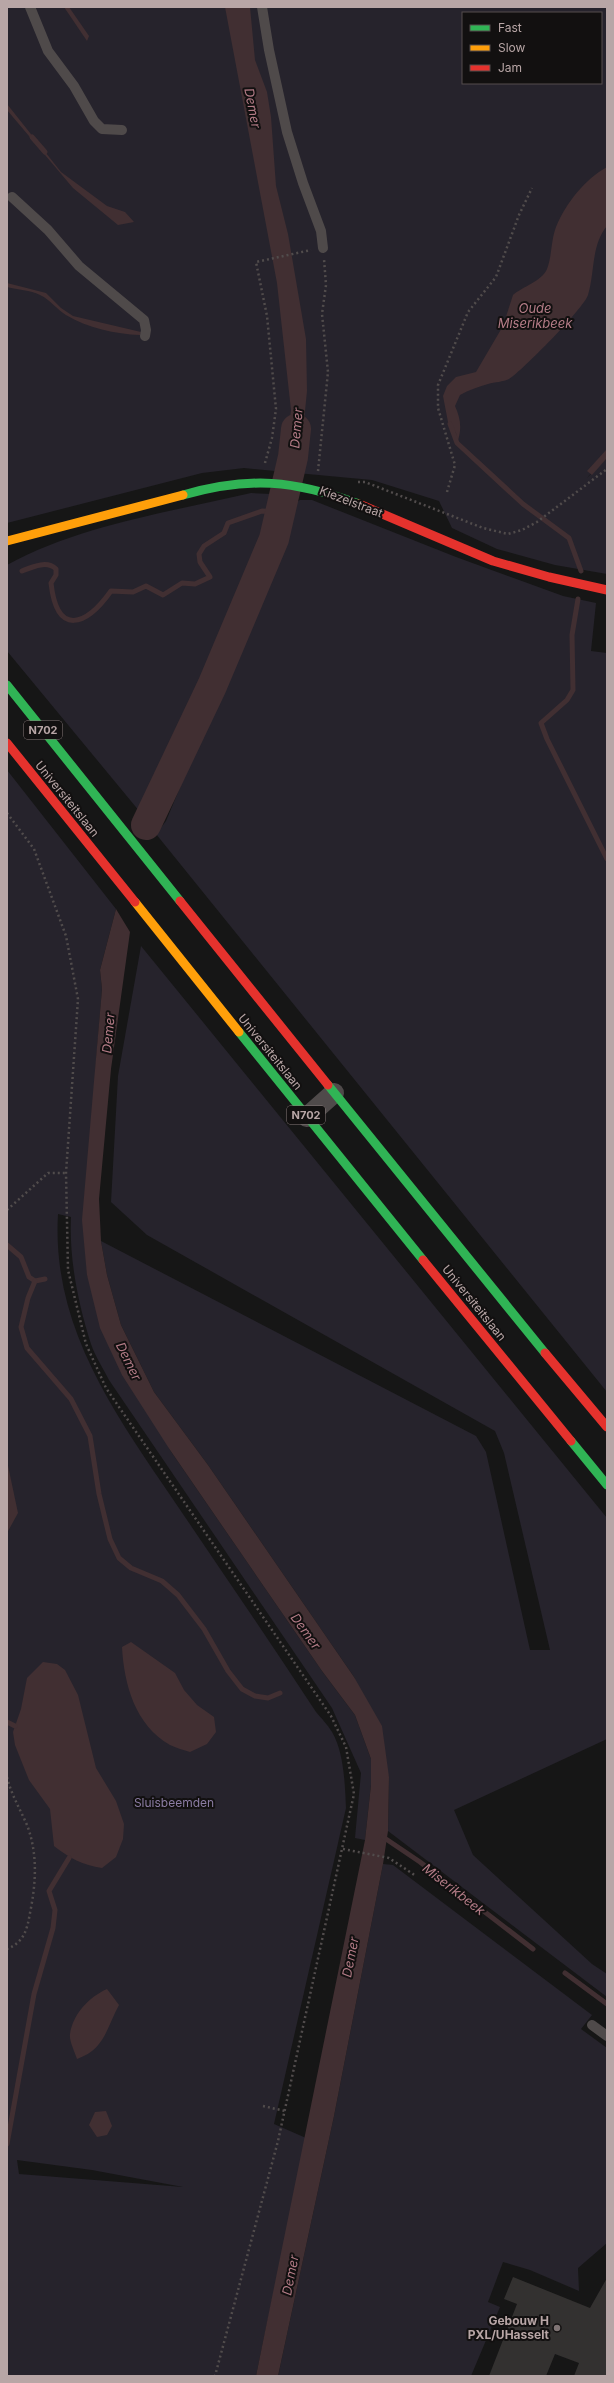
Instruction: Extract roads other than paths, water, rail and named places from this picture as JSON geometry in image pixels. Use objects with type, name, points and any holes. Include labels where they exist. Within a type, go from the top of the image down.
[{"type":"main road","name":"Kiezelstraat","points":[[7,541],[65,528],[225,484],[262,482],[306,487],[347,498],[456,547],[495,561],[524,570],[607,590]]},
{"type":"main road","name":"Universiteitslaan","points":[[7,685],[515,1318],[607,1427]]},
{"type":"main road","name":"Universiteitslaan","points":[[7,743],[307,1117],[607,1485]]},
{"type":"street","name":"Kiezelstraat","points":[[7,553],[65,528]]},
{"type":"street","points":[[307,1117],[334,1093]]},
{"type":"lane","points":[[30,7],[48,52],[74,86],[94,121],[102,129],[122,130]]},
{"type":"lane","points":[[262,7],[268,50],[288,132],[303,183],[321,231],[323,248]]},
{"type":"lane","points":[[12,197],[48,230],[79,266],[144,320],[146,330],[145,336]]},
{"type":"lane","points":[[7,679],[16,695]]},
{"type":"lane","points":[[592,2025],[607,2036]]},
{"type":"water","points":[[64,7],[69,7],[89,36],[87,41]]},
{"type":"water","points":[[225,7],[250,7],[255,60],[267,92],[271,117],[276,186],[288,234],[306,339],[307,391],[303,431],[295,470],[284,469],[291,410],[277,283]]},
{"type":"water","points":[[7,104],[61,172],[107,206],[125,212],[134,222],[118,225],[73,188],[7,110]]},
{"type":"water","name":"Oude Miserikbeek","points":[[607,167],[607,226],[598,242],[588,295],[565,325],[516,374],[507,380],[481,386],[460,395],[455,406],[459,415],[460,424],[460,434],[457,443],[456,433],[448,422],[443,396],[447,386],[456,377],[476,372],[503,326],[513,295],[541,277],[547,269],[554,232],[565,209],[577,192],[591,178]]},
{"type":"water","points":[[7,283],[46,293],[61,308],[73,316],[141,332],[140,335],[112,332],[92,327],[74,320],[62,313],[44,297],[36,293],[7,287]]},
{"type":"water","points":[[607,449],[607,458],[592,475],[587,471]]},
{"type":"water","name":"Demer","points":[[116,909],[130,932],[111,1069],[99,1199],[101,1241],[107,1275],[121,1325],[154,1392],[208,1465],[354,1677],[382,1726],[389,1777],[388,1831],[383,1864],[334,2116],[278,2376],[256,2376],[365,1840],[371,1785],[371,1759],[355,1715],[322,1671],[170,1450],[122,1375],[100,1328],[87,1275],[82,1220],[102,989],[100,970]]},
{"type":"water","points":[[7,1461],[18,1513],[7,1533]]},
{"type":"water","points":[[131,1642],[175,1673],[184,1690],[197,1705],[214,1717],[216,1732],[207,1744],[190,1752],[170,1745],[158,1737],[148,1726],[140,1715],[134,1702],[125,1675],[122,1647]]},
{"type":"water","points":[[43,1662],[57,1664],[65,1670],[78,1695],[96,1768],[116,1801],[124,1824],[123,1839],[116,1857],[102,1868],[76,1860],[54,1846],[50,1809],[29,1780],[15,1745],[13,1732],[21,1709],[27,1678]]},
{"type":"water","points":[[107,1989],[119,2005],[104,2037],[99,2044],[94,2050],[77,2059],[71,2043],[70,2034],[78,2013],[88,2001],[100,1992]]},
{"type":"water","points":[[106,2111],[112,2126],[107,2135],[97,2137],[89,2125],[95,2112]]},
{"type":"waterway","points":[[32,137],[45,152]]},
{"type":"waterway","name":"Oude Miserikbeek","points":[[450,424],[457,443],[523,504],[569,538],[581,571]]},
{"type":"waterway","name":"Demer","points":[[146,825],[212,686],[274,539],[293,457],[296,429]]},
{"type":"waterway","points":[[22,571],[35,566],[44,565],[52,566],[56,569],[56,575],[51,583],[54,600],[59,612],[66,618],[74,620],[83,618],[92,612],[111,591],[133,592],[146,586],[163,595],[182,583],[195,584],[210,577],[200,562],[199,554],[204,546],[224,533],[228,523],[262,511],[280,512]]},
{"type":"waterway","name":"Oude Miserikbeek","points":[[578,599],[572,635],[573,690],[567,700],[541,723],[547,739],[607,859]]},
{"type":"waterway","points":[[7,1245],[21,1257],[29,1277],[35,1281],[45,1279]]},
{"type":"waterway","points":[[35,1281],[28,1298],[21,1327],[27,1348],[71,1399],[90,1436],[99,1494],[110,1539],[119,1558],[131,1568],[162,1581],[178,1595],[204,1629],[228,1671],[242,1689],[255,1696],[268,1698],[280,1693]]},
{"type":"waterway","points":[[7,1722],[15,1726]]},
{"type":"waterway","name":"Miserikbeek","points":[[383,1837],[420,1862],[533,1949]]},
{"type":"waterway","points":[[7,2144],[34,1994],[53,1928],[55,1910],[49,1891],[69,1858]]},
{"type":"waterway","name":"Miserikbeek","points":[[565,1973],[607,2004]]},
{"type":"place","name":"Gebouw H PXL/UHasselt","points":[[557,2328]]},
{"type":"park label","name":"Sluisbeemden","points":[[174,1803]]}]
